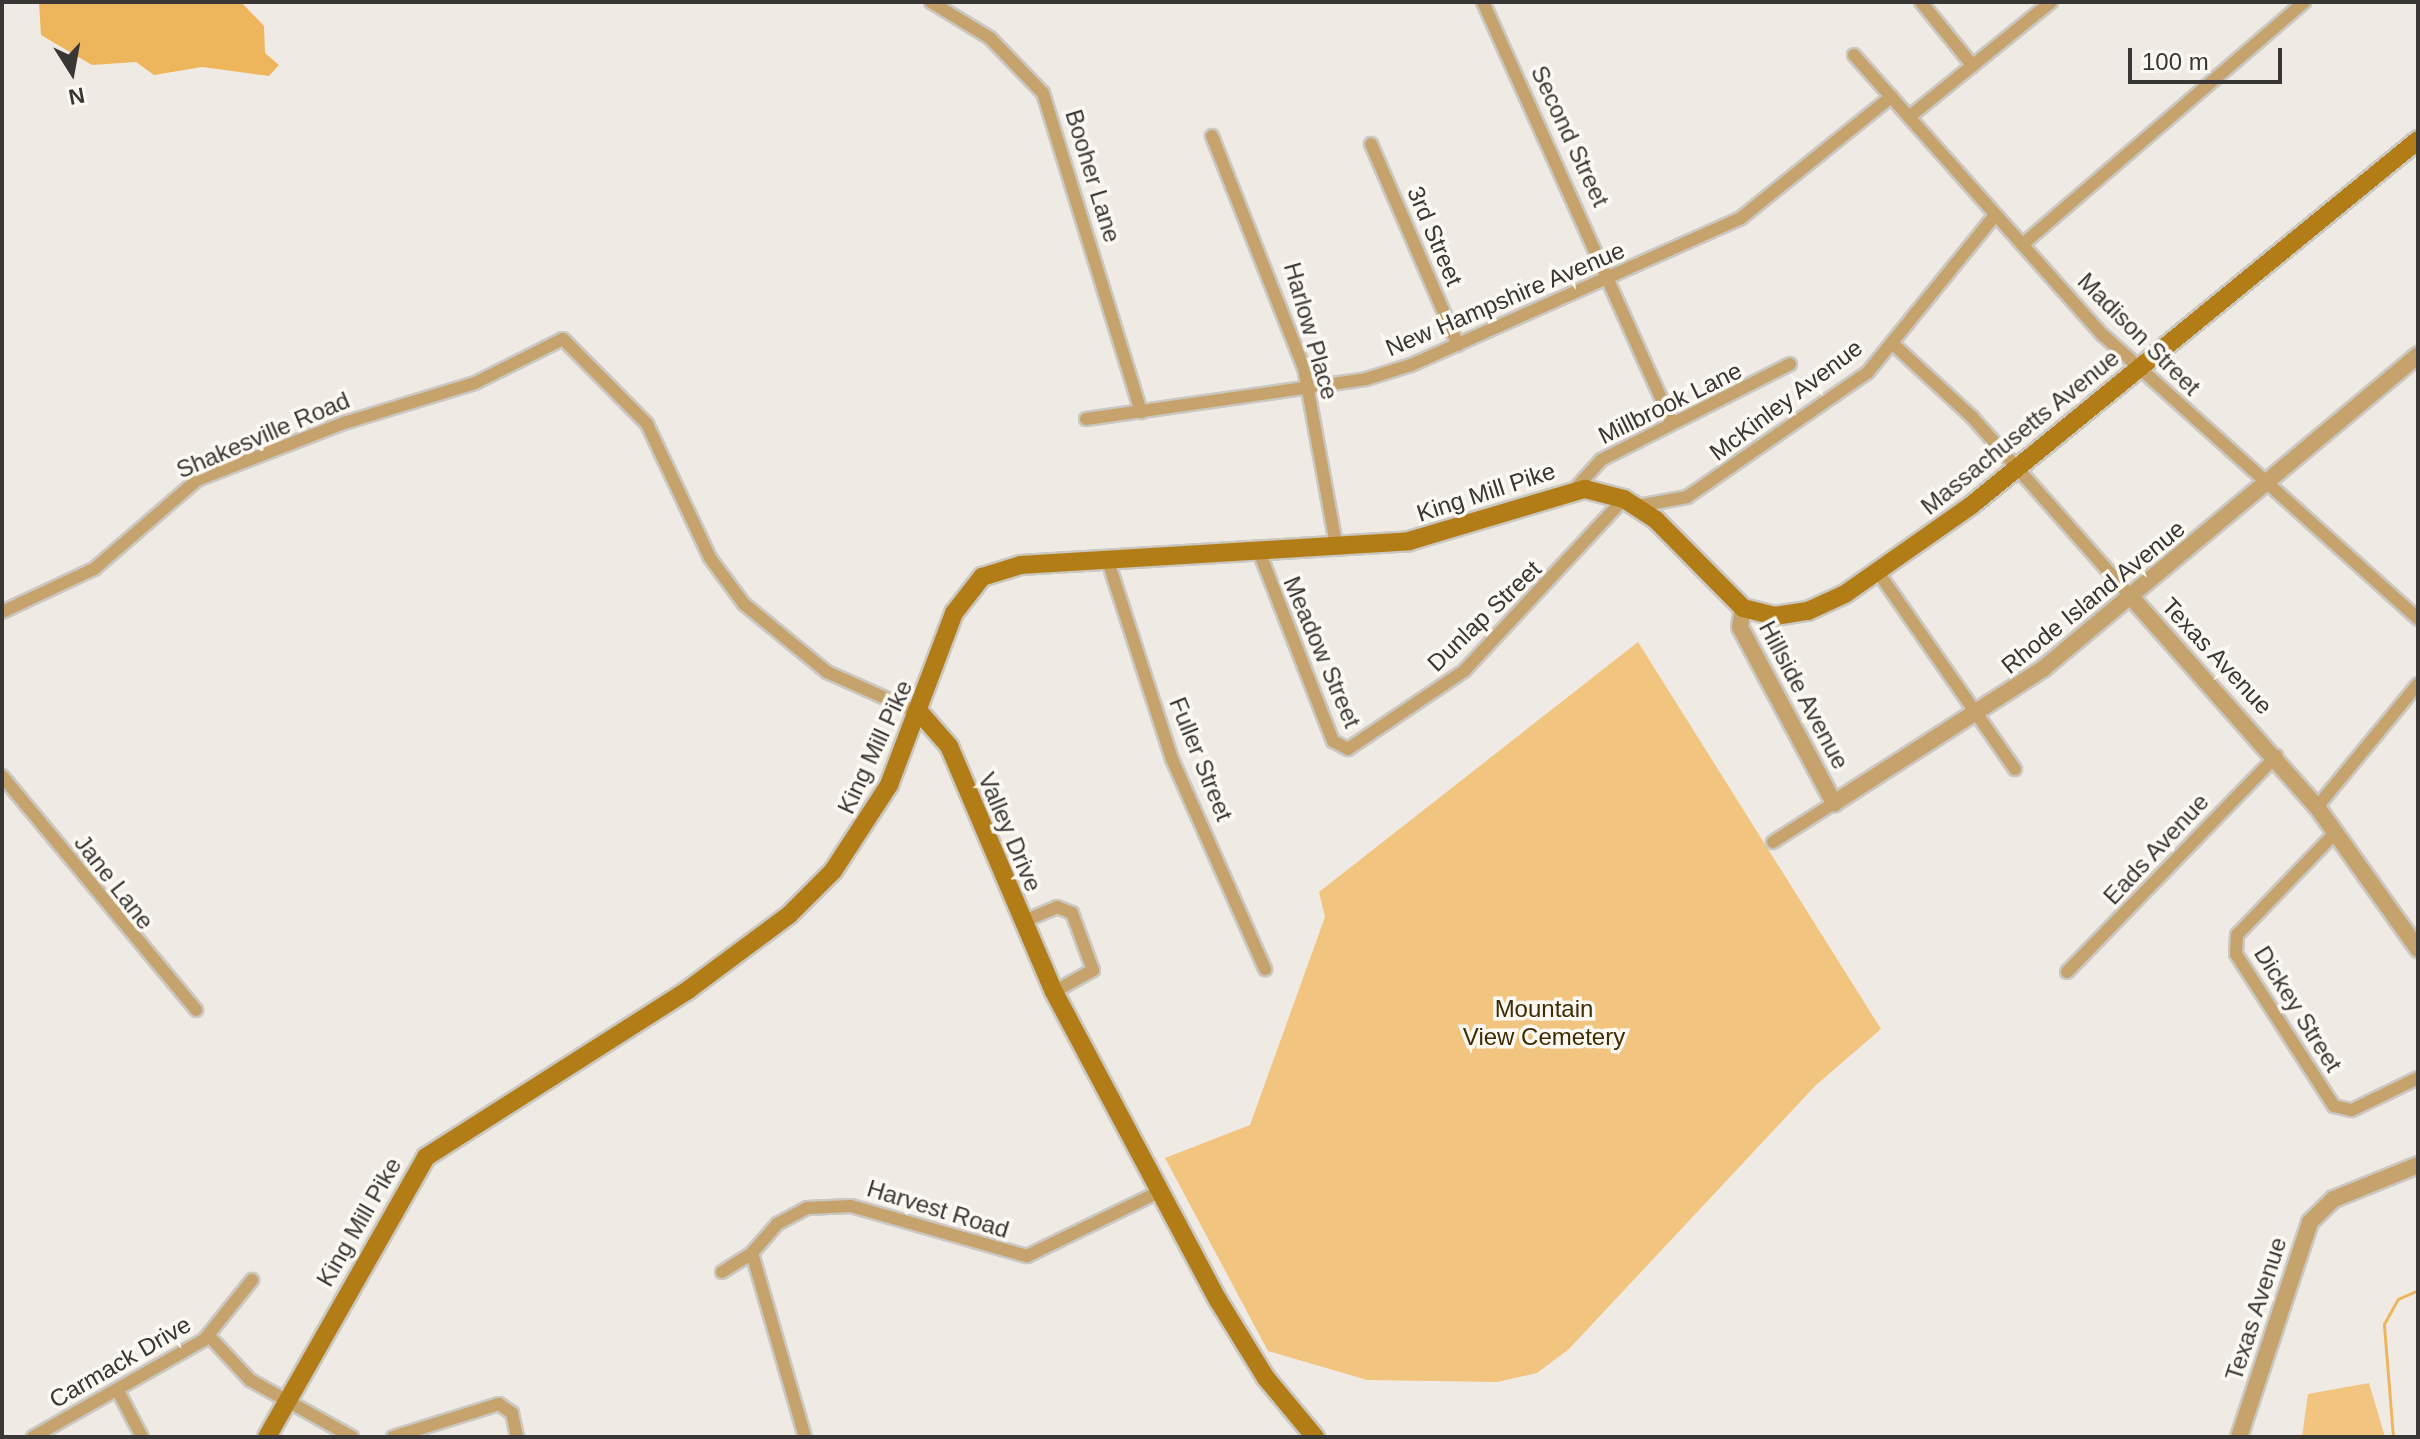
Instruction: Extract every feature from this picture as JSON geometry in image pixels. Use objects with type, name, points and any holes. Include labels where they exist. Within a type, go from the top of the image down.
[{"type":"main road","name":"Massachusetts Avenue","points":[[1743,608],[1775,616],[1808,611],[1878,572],[2019,468],[2418,140]]},
{"type":"main road","name":"King Mill Pike","points":[[267,1437],[426,1157],[618,1037],[789,915],[854,843],[921,714],[954,613],[971,586],[1005,568],[1337,549],[1432,536],[1575,489],[1630,502]]},
{"type":"main road","points":[[1630,502],[1743,608]]},
{"type":"main road","name":"Valley Drive","points":[[921,714],[949,746],[1054,992],[1241,1341],[1315,1437]]},
{"type":"street","name":"Booher Lane","points":[[931,2],[990,38],[1043,93],[1141,412]]},
{"type":"street","name":"Second Street","points":[[1483,2],[1672,422]]},
{"type":"street","points":[[1921,2],[1973,66]]},
{"type":"street","points":[[1909,117],[2051,2]]},
{"type":"street","points":[[2023,244],[2304,2]]},
{"type":"street","name":"Madison Street","points":[[1854,55],[1995,215],[2139,368],[2266,486],[2418,619]]},
{"type":"street","name":"New Hampshire Avenue","points":[[1086,419],[1309,389],[1386,375],[1741,218],[1891,97]]},
{"type":"street","name":"Harlow Place","points":[[1212,136],[1269,263],[1309,389],[1337,549]]},
{"type":"street","name":"3rd Street","points":[[1371,144],[1458,345]]},
{"type":"street","name":"McKinley Avenue","points":[[1630,502],[1675,502],[1712,482],[1841,393],[1893,344],[1995,215]]},
{"type":"street","name":"Shakesville Road","points":[[2,612],[94,569],[197,480],[344,423],[475,383],[563,339]]},
{"type":"street","name":"Valley Drive","points":[[563,339],[647,424],[710,558],[744,604],[827,672],[921,714]]},
{"type":"street","name":"Texas Avenue","points":[[1893,344],[2019,468],[2276,756],[2336,832],[2418,949]]},
{"type":"street","name":"Rhode Island Avenue","points":[[1773,842],[1978,716],[2132,598],[2418,355]]},
{"type":"street","name":"Millbrook Lane","points":[[1575,489],[1601,460],[1790,364]]},
{"type":"street","name":"Dunlap Street","points":[[1358,745],[1464,671],[1630,502]]},
{"type":"street","name":"Meadow Street","points":[[1260,554],[1333,741],[1358,745]]},
{"type":"street","name":"Fuller Street","points":[[1108,561],[1172,759],[1265,969]]},
{"type":"street","points":[[1878,572],[2015,769]]},
{"type":"street","name":"Hillside Avenue","points":[[1743,608],[1740,627],[1834,803]]},
{"type":"street","points":[[2317,807],[2418,684]]},
{"type":"street","name":"Eads Avenue","points":[[2067,972],[2276,756]]},
{"type":"street","name":"Jane Lane","points":[[2,776],[196,1010]]},
{"type":"street","name":"Dickey Street","points":[[2336,832],[2237,935],[2236,954],[2334,1106],[2352,1110],[2418,1078]]},
{"type":"street","points":[[1022,922],[1057,907],[1072,913],[1093,970],[1054,992]]},
{"type":"street","name":"Texas Avenue","points":[[2239,1437],[2310,1222],[2334,1199],[2418,1165]]},
{"type":"street","name":"Harvest Road","points":[[722,1272],[752,1253],[777,1224],[832,1204],[1027,1256],[1161,1191]]},
{"type":"street","points":[[752,1253],[805,1437]]},
{"type":"street","name":"Carmack Drive","points":[[33,1437],[118,1391],[209,1336],[252,1280]]},
{"type":"street","points":[[209,1336],[250,1380],[344,1435]]},
{"type":"street","points":[[118,1391],[142,1437]]},
{"type":"street","points":[[393,1437],[499,1404],[512,1413],[517,1437]]},
{"type":"green space","name":"Mountain View Cemetery","points":[[1638,642],[1881,1029],[1816,1085],[1569,1349],[1537,1373],[1497,1382],[1367,1380],[1268,1351],[1165,1158],[1250,1125],[1325,917],[1319,892]]},
{"type":"green space","points":[[2369,1383],[2385,1437],[2302,1437],[2308,1394]]},
{"type":"shaded area","points":[[39,2],[241,2],[264,26],[265,53],[279,65],[269,76],[202,67],[154,75],[136,62],[92,65],[41,35]]},
{"type":"waterway","points":[[2393,1437],[2384,1324],[2398,1299],[2418,1290]]}]
